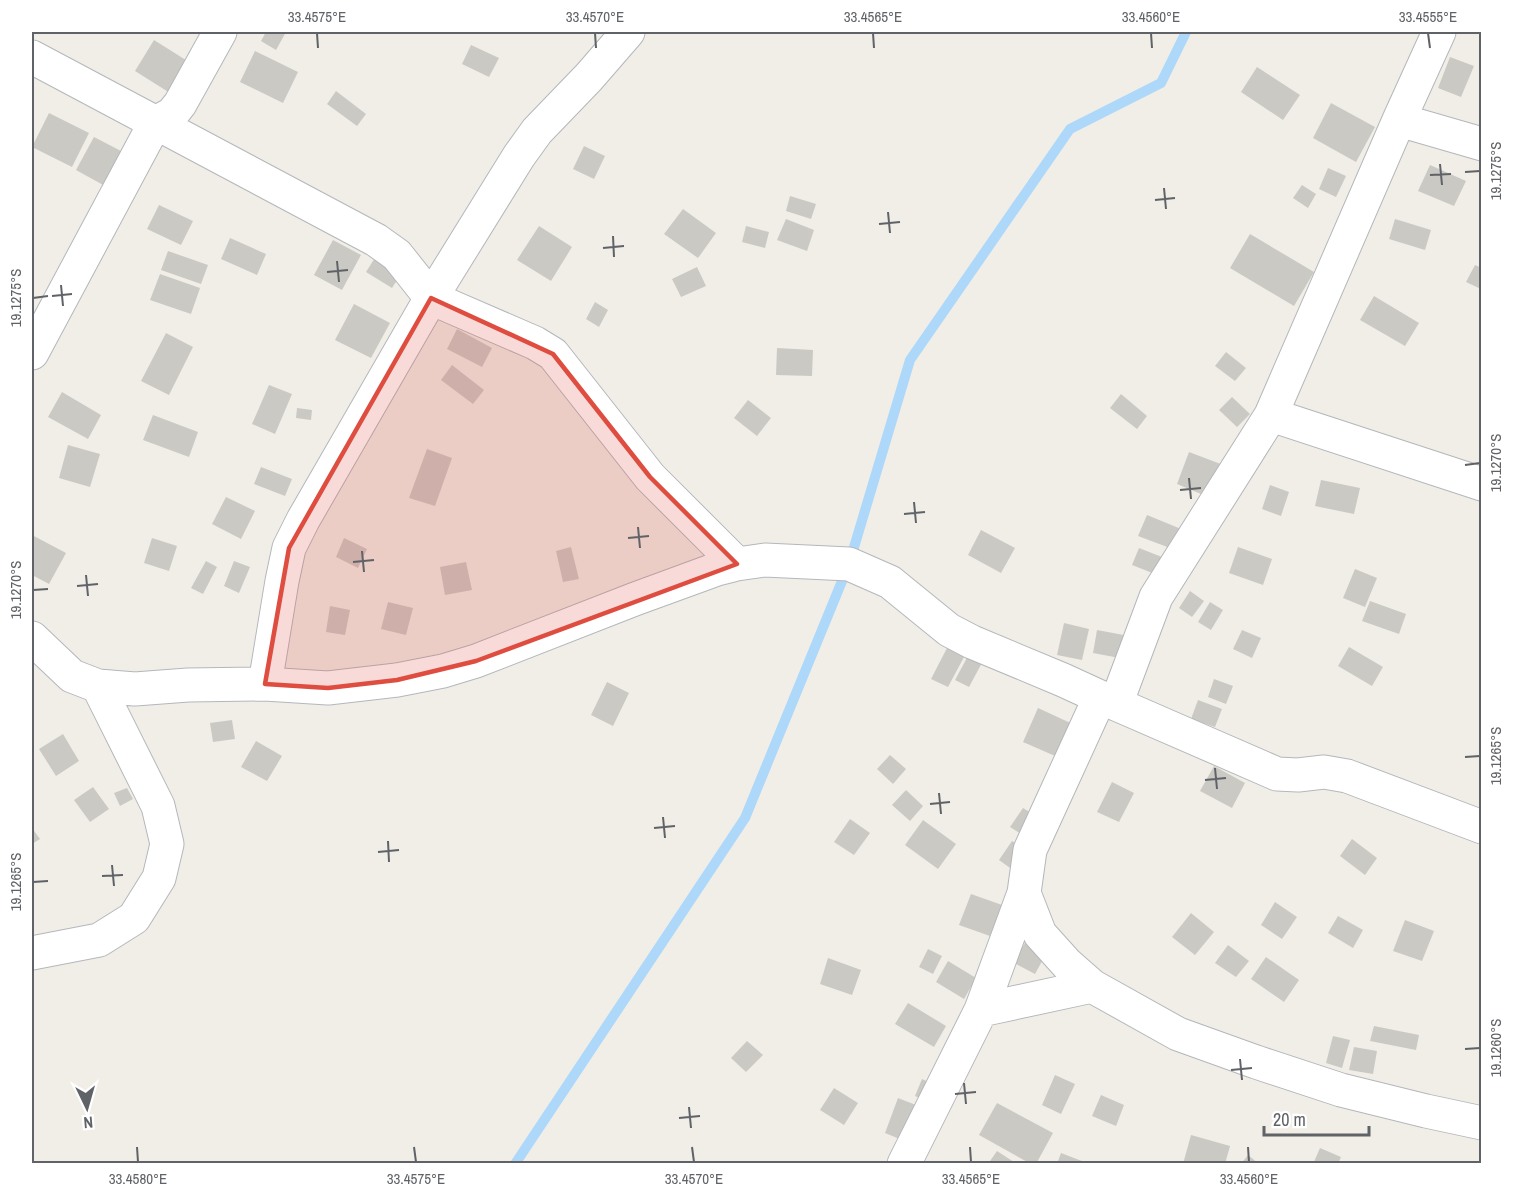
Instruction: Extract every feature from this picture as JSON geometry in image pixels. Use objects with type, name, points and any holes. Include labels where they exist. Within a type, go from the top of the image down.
[{"type":"street","points":[[32,353],[155,123],[172,114],[180,104],[220,32]]},
{"type":"street","points":[[266,684],[289,548],[303,520],[431,298],[519,156],[537,131],[628,32]]},
{"type":"street","points":[[904,1164],[981,1010],[1023,893],[1030,850],[1108,700],[1156,597],[1271,415],[1439,32]]},
{"type":"street","points":[[32,57],[376,240],[397,255],[431,298],[535,343],[553,354],[650,477],[737,564]]},
{"type":"street","points":[[1399,120],[1482,144]]},
{"type":"street","points":[[1271,415],[1482,484]]},
{"type":"street","points":[[32,638],[72,676],[98,686],[135,689],[188,685],[266,684],[328,688],[397,680],[443,671],[476,661],[635,599],[737,564],[765,561],[849,564],[890,582],[949,630],[972,642],[1277,774],[1298,775],[1324,772],[1347,776],[1482,827]]},
{"type":"street","points":[[32,953],[99,940],[134,918],[159,878],[167,844],[158,806],[98,686]]},
{"type":"street","points":[[1023,893],[1040,934],[1067,964],[1092,986],[1178,1034],[1341,1090],[1482,1123]]},
{"type":"street","points":[[981,1010],[1092,986]]},
{"type":"highlighted area","points":[[431,298],[553,354],[650,477],[737,564],[476,661],[397,680],[328,688],[265,684],[289,548]]},
{"type":"building","points":[[266,32],[286,32],[276,50],[261,41]]},
{"type":"building","points":[[154,40],[189,62],[170,93],[135,71]]},
{"type":"building","points":[[471,45],[499,58],[489,77],[462,64]]},
{"type":"building","points":[[255,51],[298,72],[283,103],[240,82]]},
{"type":"building","points":[[1450,57],[1474,66],[1461,97],[1438,88]]},
{"type":"building","points":[[1257,67],[1300,95],[1283,120],[1241,92]]},
{"type":"building","points":[[336,91],[366,114],[357,126],[327,104]]},
{"type":"building","points":[[1331,103],[1375,127],[1356,162],[1313,138]]},
{"type":"building","points":[[49,113],[89,133],[72,167],[32,147]]},
{"type":"building","points":[[94,137],[123,152],[105,186],[76,170]]},
{"type":"building","points":[[584,146],[605,156],[594,179],[573,169]]},
{"type":"building","points":[[1430,165],[1466,181],[1454,206],[1418,191]]},
{"type":"building","points":[[1328,168],[1346,176],[1336,197],[1319,189]]},
{"type":"building","points":[[1302,185],[1316,194],[1308,208],[1293,198]]},
{"type":"building","points":[[790,196],[816,204],[811,219],[786,211]]},
{"type":"building","points":[[159,205],[193,221],[181,245],[147,229]]},
{"type":"building","points":[[683,209],[716,233],[698,258],[664,234]]},
{"type":"building","points":[[786,219],[814,230],[807,251],[777,240]]},
{"type":"building","points":[[1395,219],[1431,230],[1425,250],[1389,239]]},
{"type":"building","points":[[539,226],[572,247],[551,281],[517,260]]},
{"type":"building","points":[[746,226],[769,232],[765,248],[742,242]]},
{"type":"building","points":[[1250,234],[1314,272],[1294,306],[1230,268]]},
{"type":"building","points":[[230,238],[266,254],[257,275],[221,259]]},
{"type":"building","points":[[333,240],[361,255],[342,290],[314,275]]},
{"type":"building","points":[[168,251],[208,265],[201,284],[161,270]]},
{"type":"building","points":[[378,253],[404,269],[392,288],[366,272]]},
{"type":"building","points":[[1475,265],[1482,268],[1481,289],[1466,282]]},
{"type":"building","points":[[697,267],[706,286],[681,297],[672,279]]},
{"type":"building","points":[[160,274],[200,288],[191,314],[150,300]]},
{"type":"building","points":[[1374,296],[1419,323],[1405,346],[1360,320]]},
{"type":"building","points":[[595,302],[608,310],[599,327],[586,319]]},
{"type":"building","points":[[354,304],[390,323],[371,358],[335,340]]},
{"type":"building","points":[[457,329],[492,348],[482,367],[447,349]]},
{"type":"building","points":[[166,333],[193,347],[169,395],[141,381]]},
{"type":"building","points":[[777,348],[813,350],[812,376],[776,375]]},
{"type":"building","points":[[1226,352],[1246,368],[1235,381],[1215,366]]},
{"type":"building","points":[[452,365],[484,390],[473,404],[441,380]]},
{"type":"building","points":[[269,385],[292,394],[275,434],[252,424]]},
{"type":"building","points":[[62,392],[101,415],[88,439],[48,417]]},
{"type":"building","points":[[1121,394],[1147,416],[1137,429],[1110,408]]},
{"type":"building","points":[[1232,397],[1250,414],[1237,427],[1219,410]]},
{"type":"building","points":[[748,400],[771,418],[757,436],[734,418]]},
{"type":"building","points":[[297,408],[312,410],[311,420],[296,418]]},
{"type":"building","points":[[153,415],[198,432],[189,457],[143,440]]},
{"type":"building","points":[[68,445],[100,454],[90,487],[59,478]]},
{"type":"building","points":[[427,449],[452,458],[435,506],[409,498]]},
{"type":"building","points":[[1189,452],[1226,466],[1213,499],[1177,484]]},
{"type":"building","points":[[261,467],[292,479],[285,496],[254,484]]},
{"type":"building","points":[[1321,480],[1360,488],[1354,514],[1315,506]]},
{"type":"building","points":[[1270,485],[1289,492],[1281,516],[1262,509]]},
{"type":"building","points":[[226,497],[255,511],[241,539],[212,524]]},
{"type":"building","points":[[1147,515],[1186,531],[1178,551],[1138,536]]},
{"type":"building","points":[[981,530],[1015,548],[1001,573],[968,555]]},
{"type":"building","points":[[32,535],[66,553],[49,584],[32,575]]},
{"type":"building","points":[[152,538],[177,546],[169,571],[144,563]]},
{"type":"building","points":[[344,538],[367,549],[358,568],[336,557]]},
{"type":"building","points":[[571,547],[579,579],[563,582],[556,551]]},
{"type":"building","points":[[1238,547],[1272,559],[1263,585],[1229,573]]},
{"type":"building","points":[[1139,548],[1167,559],[1160,576],[1132,565]]},
{"type":"building","points":[[206,561],[217,567],[203,594],[191,588]]},
{"type":"building","points":[[234,561],[250,567],[239,593],[224,586]]},
{"type":"building","points":[[466,562],[472,590],[445,595],[440,567]]},
{"type":"building","points":[[1355,569],[1377,578],[1365,607],[1343,598]]},
{"type":"building","points":[[1190,591],[1204,601],[1192,617],[1179,608]]},
{"type":"building","points":[[1370,601],[1406,614],[1399,634],[1362,621]]},
{"type":"building","points":[[388,602],[413,608],[406,635],[381,629]]},
{"type":"building","points":[[1210,602],[1223,610],[1211,630],[1198,622]]},
{"type":"building","points":[[330,606],[350,610],[345,635],[326,632]]},
{"type":"building","points":[[1064,623],[1089,629],[1082,660],[1057,655]]},
{"type":"building","points":[[1097,630],[1129,636],[1125,659],[1093,653]]},
{"type":"building","points":[[1242,630],[1261,638],[1252,658],[1233,649]]},
{"type":"building","points":[[1349,647],[1383,667],[1372,686],[1338,666]]},
{"type":"building","points":[[947,648],[964,657],[948,687],[931,679]]},
{"type":"building","points":[[969,654],[983,661],[969,687],[955,680]]},
{"type":"building","points":[[1214,679],[1233,686],[1226,704],[1208,697]]},
{"type":"building","points":[[607,682],[629,693],[613,726],[591,715]]},
{"type":"building","points":[[1198,700],[1222,709],[1215,727],[1191,719]]},
{"type":"building","points":[[1038,708],[1077,726],[1062,759],[1023,742]]},
{"type":"building","points":[[232,720],[235,739],[213,742],[210,723]]},
{"type":"building","points":[[63,734],[79,761],[56,776],[39,749]]},
{"type":"building","points":[[256,741],[282,756],[267,781],[241,767]]},
{"type":"building","points":[[890,755],[906,769],[893,784],[877,769]]},
{"type":"building","points":[[1214,766],[1245,783],[1232,808],[1200,791]]},
{"type":"building","points":[[1112,782],[1134,793],[1119,822],[1097,812]]},
{"type":"building","points":[[93,787],[109,809],[90,822],[74,800]]},
{"type":"building","points":[[127,788],[133,799],[120,806],[114,793]]},
{"type":"building","points":[[906,790],[923,806],[910,821],[892,805]]},
{"type":"building","points":[[1023,808],[1041,819],[1028,838],[1010,827]]},
{"type":"building","points":[[850,819],[870,833],[854,855],[834,842]]},
{"type":"building","points":[[923,820],[956,844],[938,869],[905,845]]},
{"type":"building","points":[[32,828],[40,839],[32,844]]},
{"type":"building","points":[[1352,839],[1377,858],[1365,875],[1340,856]]},
{"type":"building","points":[[1012,841],[1026,850],[1013,870],[999,860]]},
{"type":"building","points":[[971,894],[1002,905],[990,936],[959,925]]},
{"type":"building","points":[[1275,902],[1297,917],[1282,939],[1261,925]]},
{"type":"building","points":[[1191,913],[1214,932],[1195,955],[1172,937]]},
{"type":"building","points":[[1338,916],[1363,930],[1353,948],[1328,933]]},
{"type":"building","points":[[1405,920],[1434,931],[1422,961],[1393,951]]},
{"type":"building","points":[[1026,941],[1047,952],[1035,974],[1014,963]]},
{"type":"building","points":[[1228,945],[1249,961],[1236,977],[1215,963]]},
{"type":"building","points":[[928,949],[942,956],[933,974],[919,967]]},
{"type":"building","points":[[1266,957],[1299,980],[1284,1002],[1251,979]]},
{"type":"building","points":[[828,958],[861,970],[852,995],[820,984]]},
{"type":"building","points":[[948,961],[976,978],[964,999],[936,982]]},
{"type":"building","points":[[908,1003],[946,1026],[934,1047],[895,1024]]},
{"type":"building","points":[[1374,1026],[1419,1035],[1416,1050],[1370,1041]]},
{"type":"building","points":[[1333,1036],[1350,1040],[1342,1068],[1326,1063]]},
{"type":"building","points":[[747,1041],[763,1055],[746,1072],[731,1058]]},
{"type":"building","points":[[1354,1047],[1377,1051],[1373,1074],[1349,1070]]},
{"type":"building","points":[[1055,1075],[1075,1084],[1061,1114],[1042,1105]]},
{"type":"building","points":[[922,1079],[937,1086],[930,1102],[915,1096]]},
{"type":"building","points":[[834,1088],[858,1103],[844,1125],[820,1110]]},
{"type":"building","points":[[1101,1095],[1124,1105],[1116,1126],[1092,1116]]},
{"type":"building","points":[[898,1098],[921,1107],[907,1142],[885,1133]]},
{"type":"building","points":[[997,1103],[1053,1133],[1036,1164],[1031,1164],[979,1135]]},
{"type":"building","points":[[1191,1135],[1230,1146],[1225,1164],[1183,1164]]},
{"type":"building","points":[[1320,1148],[1341,1157],[1338,1164],[1313,1164]]},
{"type":"building","points":[[997,1151],[1017,1164],[988,1164]]},
{"type":"building","points":[[1061,1153],[1087,1163],[1087,1164],[1057,1164]]},
{"type":"building","points":[[1248,1155],[1259,1164],[1241,1164]]},
{"type":"waterway","points":[[515,1164],[745,818],[849,564],[910,360],[1070,129],[1161,83],[1186,32]]}]
